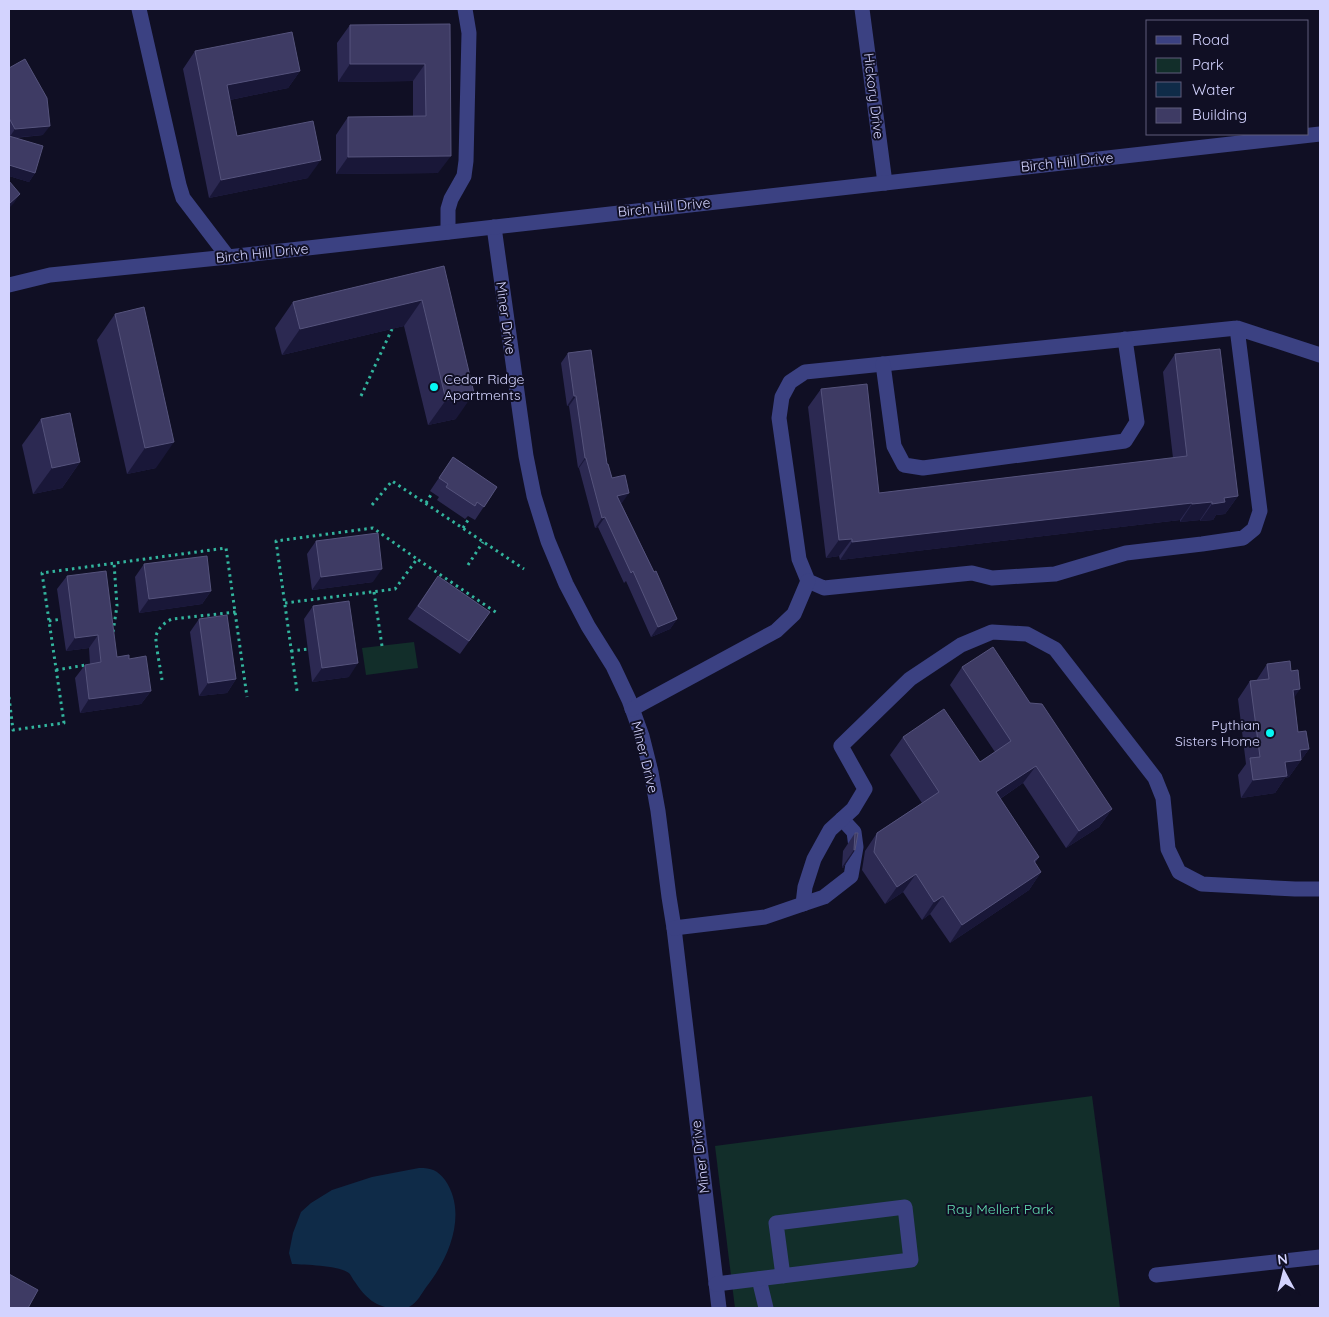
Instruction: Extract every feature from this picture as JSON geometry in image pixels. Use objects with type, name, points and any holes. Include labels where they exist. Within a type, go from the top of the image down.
[{"type":"street","points":[[139,9],[183,198],[228,257]]},
{"type":"street","points":[[448,232],[448,209],[464,176],[466,161],[469,33],[465,9]]},
{"type":"street","name":"Hickory Drive","points":[[862,9],[885,183]]},
{"type":"street","name":"Birch Hill Drive","points":[[9,285],[50,275],[228,257],[1320,134]]},
{"type":"street","name":"Miner Drive","points":[[494,227],[526,456],[534,496],[548,541],[566,584],[588,626],[613,666],[632,709],[642,736],[651,772],[674,928],[719,1308]]},
{"type":"street","points":[[1237,328],[1260,511],[1254,529],[1243,538],[1126,553],[1055,574],[992,578],[972,573],[824,588],[808,581],[799,559],[779,418],[782,397],[790,382],[805,372],[1237,328],[1320,355]]},
{"type":"street","points":[[883,364],[894,446],[904,466],[922,468],[1125,441],[1137,422],[1125,339]]},
{"type":"street","points":[[632,709],[776,632],[794,614],[808,581]]},
{"type":"street","points":[[803,904],[805,887],[814,859],[830,830],[853,809],[864,789],[840,746],[910,679],[961,646],[992,632],[1027,634],[1055,649],[1155,778],[1163,798],[1168,849],[1179,872],[1202,884],[1320,889]]},
{"type":"street","points":[[674,928],[765,917],[824,896],[851,876],[856,846],[854,832],[842,819]]},
{"type":"street","points":[[716,1284],[759,1279],[912,1260],[905,1207],[776,1223],[783,1276]]},
{"type":"street","points":[[1156,1276],[1320,1257]]},
{"type":"street","points":[[759,1279],[766,1308]]},
{"type":"path","points":[[361,396],[392,329]]},
{"type":"path","points":[[372,505],[392,480],[524,569]]},
{"type":"path","points":[[426,503],[432,493]]},
{"type":"path","points":[[463,528],[470,517]]},
{"type":"path","points":[[297,691],[276,540],[372,528],[497,613]]},
{"type":"path","points":[[468,564],[483,542]]},
{"type":"path","points":[[9,697],[14,730],[64,723],[42,573],[226,548],[247,697]]},
{"type":"path","points":[[166,556],[167,564]]},
{"type":"path","points":[[285,603],[395,589],[417,558]]},
{"type":"path","points":[[111,639],[117,606],[114,563]]},
{"type":"path","points":[[374,592],[382,646]]},
{"type":"path","points":[[460,600],[466,592]]},
{"type":"path","points":[[162,680],[156,638],[165,623],[172,619],[236,612]]},
{"type":"path","points":[[49,621],[62,619]]},
{"type":"path","points":[[291,651],[308,649]]},
{"type":"path","points":[[56,670],[89,665]]},
{"type":"green space","points":[[414,642],[418,668],[366,675],[362,648]]},
{"type":"green space","name":"Ray Mellert Park","points":[[1092,1096],[1120,1308],[735,1308],[715,1146]]},
{"type":"water","points":[[419,1168],[434,1170],[445,1180],[452,1193],[455,1221],[453,1235],[442,1262],[419,1298],[412,1305],[407,1308],[400,1308],[377,1304],[367,1297],[349,1273],[344,1270],[292,1264],[289,1253],[293,1233],[301,1212],[311,1203],[332,1190],[372,1177]]},
{"type":"building","points":[[450,24],[451,156],[348,157],[348,117],[426,116],[425,64],[350,64],[350,25]]},
{"type":"building","points":[[292,32],[300,71],[227,85],[237,136],[313,121],[321,160],[221,180],[195,51]]},
{"type":"building","points":[[25,59],[47,98],[50,126],[15,129],[9,118],[9,68]]},
{"type":"building","points":[[9,136],[43,146],[35,173],[9,165]]},
{"type":"building","points":[[9,181],[20,194],[9,204]]},
{"type":"building","points":[[444,266],[474,393],[446,400],[422,300],[300,329],[293,302]]},
{"type":"building","points":[[144,307],[174,442],[145,448],[115,314]]},
{"type":"building","points":[[1220,349],[1238,496],[1224,498],[1225,502],[1212,504],[1212,502],[1192,503],[852,542],[852,539],[839,540],[821,389],[867,384],[879,493],[1187,456],[1175,354]]},
{"type":"building","points":[[591,350],[607,464],[612,478],[625,475],[629,493],[617,496],[654,572],[656,571],[677,619],[658,627],[633,571],[631,573],[605,517],[602,518],[585,458],[568,353]]},
{"type":"building","points":[[70,413],[80,462],[52,468],[41,419]]},
{"type":"building","points":[[453,457],[497,487],[484,507],[477,502],[475,506],[446,487],[448,484],[439,478]]},
{"type":"building","points":[[378,533],[382,569],[321,577],[316,541]]},
{"type":"building","points":[[207,556],[211,591],[149,599],[144,564]]},
{"type":"building","points":[[106,571],[117,657],[129,655],[129,659],[146,656],[151,691],[89,699],[85,665],[101,662],[98,635],[75,638],[67,576]]},
{"type":"building","points":[[438,576],[490,612],[469,641],[418,606]]},
{"type":"building","points":[[349,601],[358,663],[322,668],[313,606]]},
{"type":"building","points":[[227,615],[236,679],[208,683],[199,619]]},
{"type":"building","points":[[993,647],[1030,703],[1042,704],[1112,809],[1079,831],[1036,766],[996,792],[1039,857],[1034,861],[1041,872],[962,925],[943,896],[934,902],[916,874],[897,887],[874,852],[877,833],[939,792],[903,737],[944,709],[980,762],[1011,741],[962,667]]},
{"type":"building","name":"Pythian Sisters Home","points":[[1290,661],[1291,671],[1298,670],[1300,689],[1293,690],[1298,732],[1306,731],[1309,749],[1300,750],[1301,760],[1285,762],[1287,776],[1253,780],[1250,758],[1260,757],[1250,681],[1269,679],[1267,664]]},
{"type":"building","points":[[855,833],[858,833],[854,850]]},
{"type":"building","points":[[9,1274],[38,1290],[28,1308],[9,1308]]},
{"type":"place","name":"Cedar Ridge Apartments","points":[[434,387]]},
{"type":"place","name":"Pythian Sisters Home","points":[[1270,733]]}]
